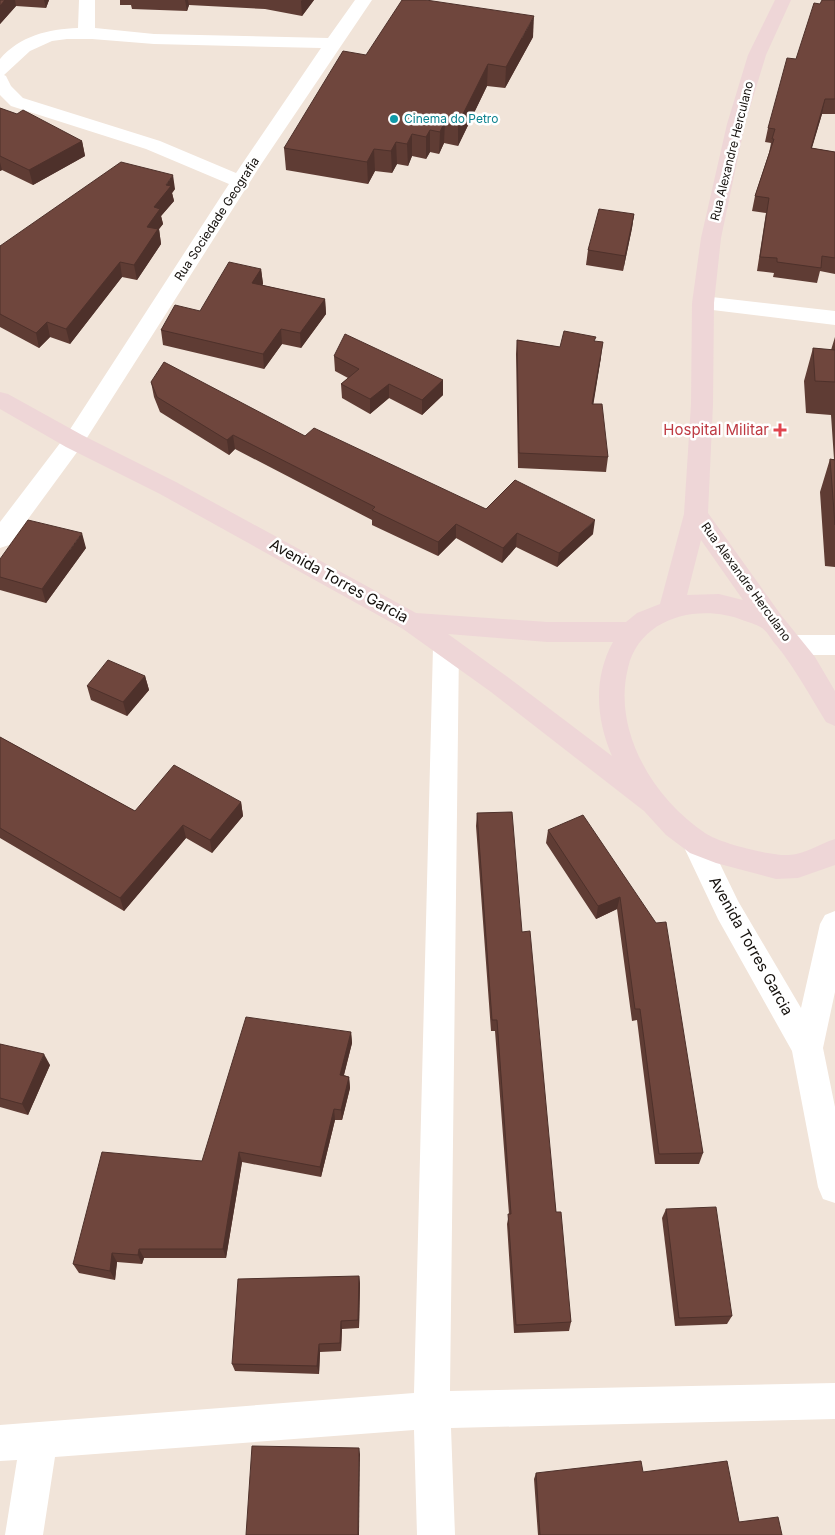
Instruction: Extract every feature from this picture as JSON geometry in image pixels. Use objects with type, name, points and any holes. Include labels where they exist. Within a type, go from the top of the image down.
[{"type":"main road","name":"Rua Alexandre Herculano","points":[[783,0],[757,54],[736,124],[710,238],[702,303],[702,404],[696,514],[772,622],[806,664],[835,715]]},
{"type":"main road","name":"Avenida Torres Garcia","points":[[0,400],[74,441],[168,488],[412,622],[500,685],[652,802]]},
{"type":"main road","points":[[671,609],[696,514]]},
{"type":"main road","points":[[772,622],[751,611],[724,603],[686,604],[646,620],[632,632],[617,657],[612,679],[612,705],[617,735],[628,763],[652,802],[696,843],[713,850],[766,865],[796,868],[819,860],[835,851]]},
{"type":"main road","points":[[412,622],[548,632],[632,632]]},
{"type":"street","points":[[86,34],[87,0]]},
{"type":"street","name":"Rua Sociedade Geografia","points":[[0,539],[74,441],[240,182],[364,0]]},
{"type":"street","points":[[2,62],[34,41],[56,35],[86,34],[153,39],[333,43]]},
{"type":"street","points":[[0,80],[4,88],[17,102],[153,145],[240,182]]},
{"type":"street","points":[[0,112],[17,102]]},
{"type":"street","points":[[702,303],[835,318]]},
{"type":"street","points":[[791,645],[835,646]]},
{"type":"street","points":[[436,1535],[432,1410],[446,647]]},
{"type":"street","name":"Avenida Torres Garcia","points":[[696,843],[728,910],[808,1048]]},
{"type":"street","points":[[835,924],[808,1048],[835,1187]]},
{"type":"street","points":[[0,1443],[432,1410],[835,1401]]},
{"type":"street","points":[[24,1535],[39,1439]]},
{"type":"building","points":[[402,0],[426,0],[534,16],[506,67],[488,64],[458,124],[445,121],[440,132],[430,130],[426,137],[412,134],[407,144],[396,142],[391,151],[374,149],[367,162],[284,148],[343,51],[366,55]]},
{"type":"building","points":[[822,0],[835,0],[835,99],[825,99],[811,148],[835,152],[835,258],[822,256],[821,268],[777,262],[777,258],[760,257],[769,198],[755,196],[774,139],[772,139],[775,129],[768,128],[787,58],[796,59],[814,3],[820,4]]},
{"type":"building","points":[[0,108],[17,114],[23,110],[82,141],[29,170],[0,156]]},
{"type":"building","points":[[121,162],[173,175],[166,185],[171,186],[154,207],[160,209],[147,227],[158,229],[134,265],[120,262],[66,329],[47,322],[36,333],[0,314],[0,246]]},
{"type":"building","points":[[599,209],[634,214],[625,256],[588,250]]},
{"type":"building","points":[[229,262],[261,269],[252,283],[325,299],[300,333],[281,329],[263,354],[161,330],[175,305],[200,311]]},
{"type":"building","points":[[564,331],[596,337],[594,341],[603,342],[592,404],[602,404],[608,457],[519,453],[517,340],[560,347]]},
{"type":"building","points":[[345,334],[443,380],[422,400],[389,384],[370,399],[341,384],[359,369],[334,356]]},
{"type":"building","points":[[813,348],[835,350],[835,382],[815,381]]},
{"type":"building","points":[[164,362],[305,436],[314,428],[486,509],[515,480],[595,520],[559,553],[517,533],[503,548],[456,524],[438,542],[372,510],[375,507],[233,435],[227,440],[157,397],[151,382]]},
{"type":"building","points":[[830,459],[835,460],[835,525]]},
{"type":"building","points":[[28,520],[82,533],[42,589],[0,577],[0,559]]},
{"type":"building","points":[[108,660],[145,676],[123,702],[87,686]]},
{"type":"building","points":[[0,737],[135,811],[174,765],[241,802],[210,840],[183,825],[120,898],[0,828]]},
{"type":"building","points":[[512,812],[522,932],[530,931],[556,1212],[561,1212],[571,1322],[516,1325],[508,1214],[511,1214],[497,1020],[492,1020],[477,813]]},
{"type":"building","points":[[583,815],[656,923],[666,922],[703,1153],[659,1154],[640,1009],[635,1009],[620,897],[598,906],[548,830]]},
{"type":"building","points":[[246,1017],[351,1032],[340,1075],[349,1077],[341,1110],[334,1109],[320,1167],[239,1152],[223,1249],[139,1249],[138,1255],[112,1253],[110,1271],[73,1264],[102,1152],[202,1161]]},
{"type":"building","points":[[0,1044],[44,1054],[22,1104],[0,1098]]},
{"type":"building","points":[[716,1207],[732,1316],[679,1318],[666,1209]]},
{"type":"building","points":[[359,1276],[358,1320],[341,1321],[340,1343],[319,1344],[317,1366],[232,1364],[238,1279]]},
{"type":"building","points":[[252,1446],[359,1448],[358,1535],[246,1535]]},
{"type":"building","points":[[641,1461],[643,1472],[727,1461],[739,1522],[778,1517],[782,1535],[540,1535],[536,1473]]},
{"type":"place","name":"Cinema do Petro","points":[[394,119]]},
{"type":"place","name":"Hospital Militar","points":[[780,430]]}]
